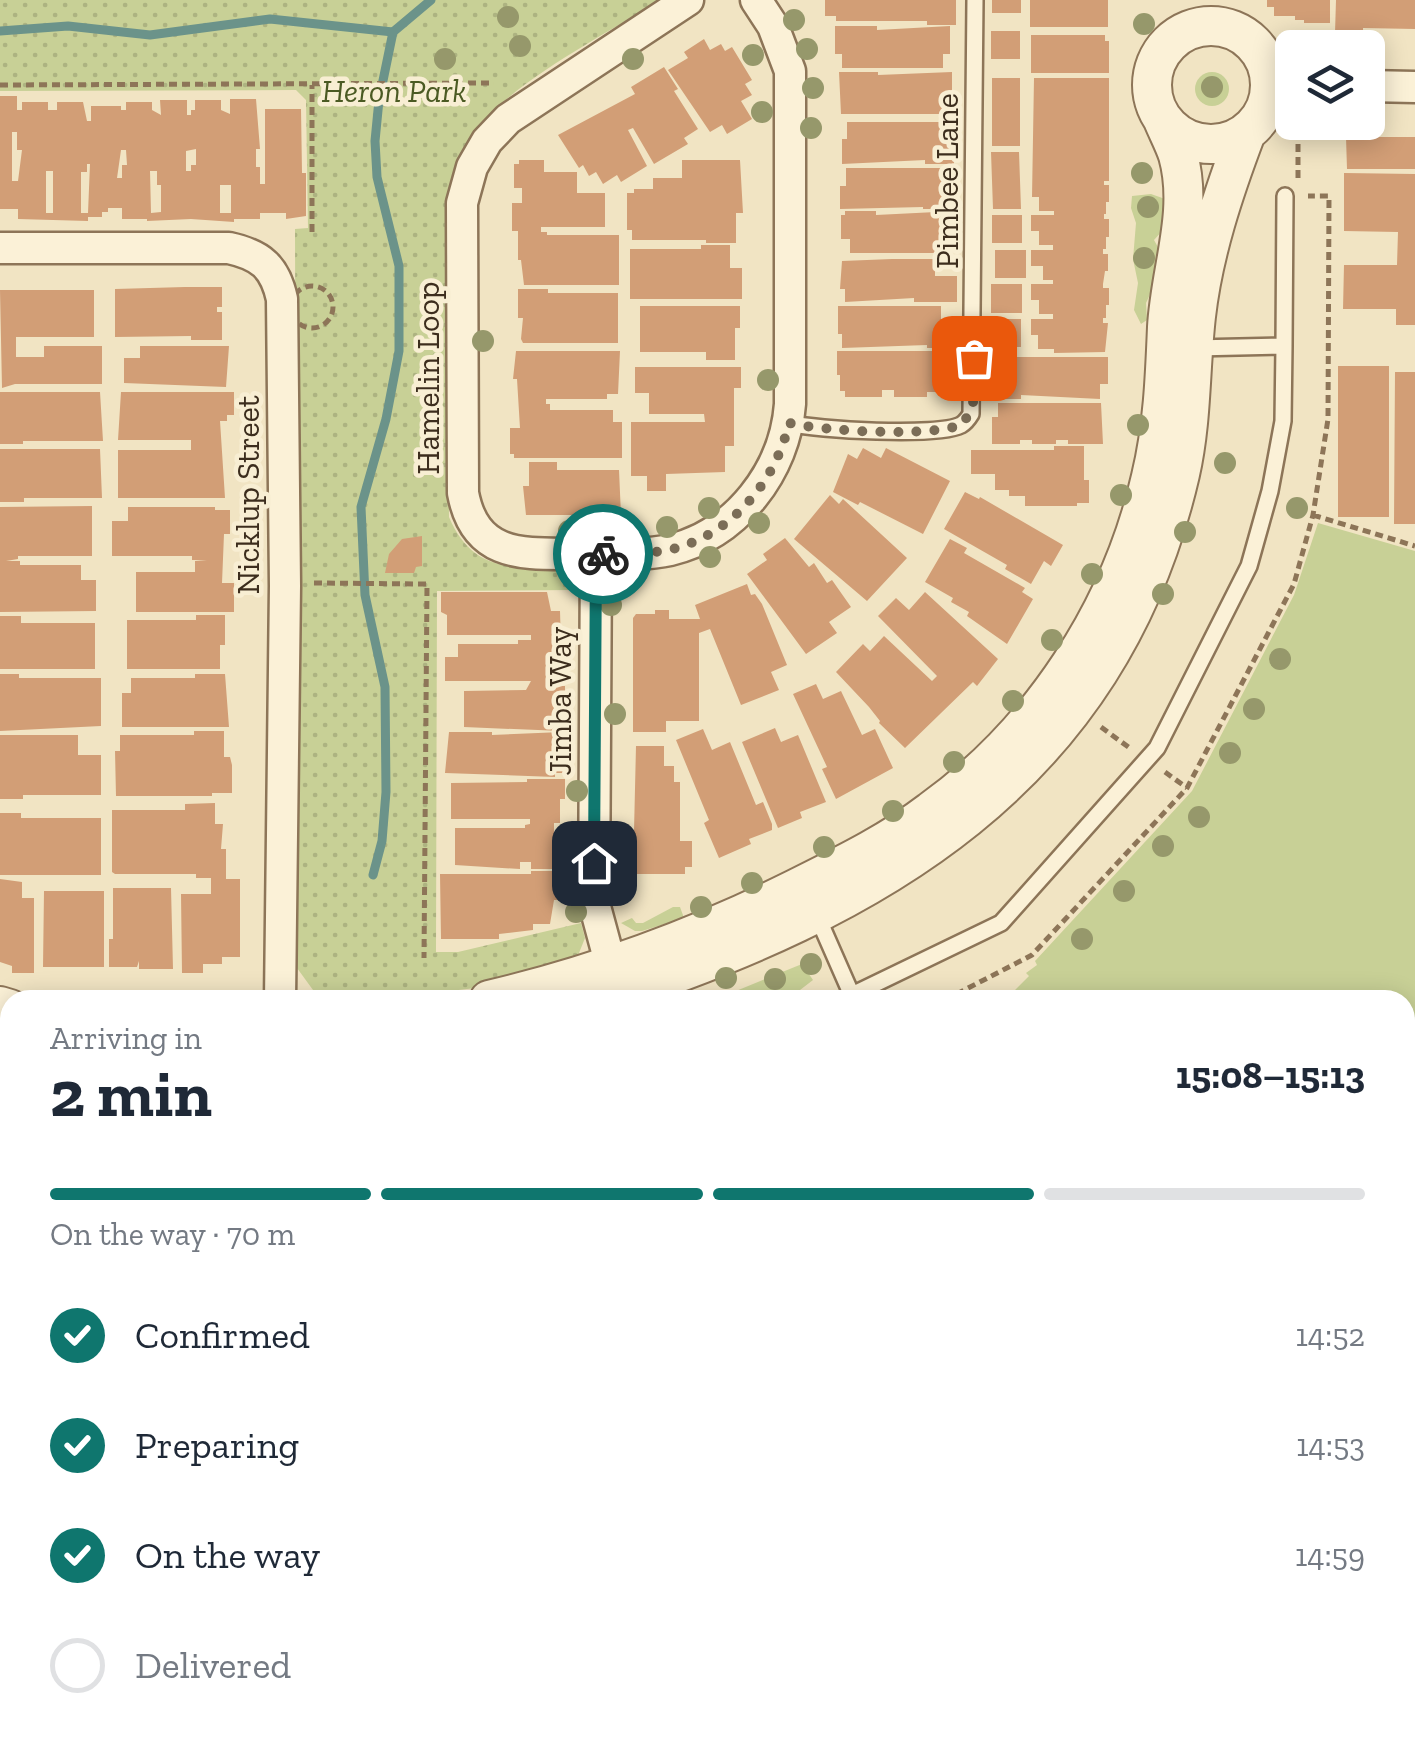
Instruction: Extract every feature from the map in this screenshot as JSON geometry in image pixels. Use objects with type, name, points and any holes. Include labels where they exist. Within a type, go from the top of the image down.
[{"type":"street","name":"Hamelin Loop","points":[[688,0],[508,119],[487,141],[472,167],[462,203],[466,506],[483,536],[510,551],[596,554],[670,550],[730,520],[773,469],[789,423],[790,70],[774,26],[756,0]]},
{"type":"street","points":[[1173,0],[1173,40]]},
{"type":"street","points":[[809,898],[944,802],[991,760],[1050,693],[1085,642],[1106,602],[1140,517],[1163,412],[1169,300],[1183,205],[1178,154],[1156,107],[1152,78],[1163,51],[1173,40],[1198,27],[1212,26],[1255,40],[1271,84],[1275,110]]},
{"type":"street","points":[[1385,86],[1415,87]]},
{"type":"street","points":[[1163,120],[1193,142],[1211,145],[1230,142],[1275,118]]},
{"type":"street","points":[[529,990],[553,984],[605,983],[702,932],[916,858],[978,810],[1026,764],[1092,683],[1144,586],[1172,508],[1189,429],[1196,315],[1206,261],[1275,119]]},
{"type":"street","name":"Nicklup Street","points":[[0,248],[229,248],[250,252],[264,260],[278,280],[282,299],[284,586],[280,990]]},
{"type":"street","name":"Jimba Way","points":[[596,554],[594,903],[605,983]]},
{"type":"lane","name":"Pimbee Lane","points":[[789,423],[822,429],[939,430],[958,426],[971,414],[975,0]]},
{"type":"lane","points":[[867,990],[1000,923],[1157,748],[1249,566],[1270,491],[1283,421],[1284,196]]},
{"type":"lane","points":[[1194,348],[1284,346]]},
{"type":"lane","points":[[809,898],[850,990]]},
{"type":"path","points":[[312,84],[312,232]]},
{"type":"path","points":[[0,85],[494,84]]},
{"type":"path","points":[[1284,140],[1298,179]]},
{"type":"path","points":[[1313,515],[1415,546]]},
{"type":"path","points":[[311,583],[427,584],[424,958]]},
{"type":"path","points":[[1101,727],[1134,750]]},
{"type":"path","points":[[1162,770],[1187,788]]},
{"type":"green space","name":"Heron Park","points":[[0,0],[661,0],[552,66],[500,105],[464,148],[447,208],[449,517],[458,535],[481,557],[509,566],[561,568],[572,579],[574,590],[437,591],[436,952],[458,952],[581,923],[585,938],[577,958],[492,986],[459,990],[313,990],[297,968],[295,229],[308,228],[306,100],[296,90],[0,91]]},
{"type":"green space","points":[[1212,72],[1224,77],[1229,89],[1224,101],[1212,106],[1200,101],[1195,89],[1200,77]]},
{"type":"green space","points":[[1151,194],[1168,200],[1164,229],[1154,240],[1159,249],[1157,263],[1146,303],[1147,320],[1141,324],[1134,310],[1138,283],[1133,259],[1136,223],[1131,208],[1132,196]]},
{"type":"green space","points":[[1318,523],[1415,551],[1415,990],[1015,990],[1037,965],[1035,961],[1192,791],[1294,595]]},
{"type":"green space","points":[[680,907],[684,918],[642,931],[621,923],[632,918],[643,923]]},
{"type":"green space","points":[[802,964],[813,980],[800,990],[738,990]]},
{"type":"building","points":[[825,0],[956,0],[956,25],[927,25],[927,21],[836,21],[836,16],[825,16]]},
{"type":"building","points":[[992,0],[1021,0],[1021,13],[992,13]]},
{"type":"building","points":[[1030,0],[1108,0],[1108,27],[1030,27]]},
{"type":"building","points":[[1267,0],[1330,0],[1330,23],[1304,23],[1295,20],[1295,16],[1274,16],[1274,7],[1267,7]]},
{"type":"building","points":[[1336,0],[1415,0],[1415,29],[1335,30]]},
{"type":"building","points":[[835,26],[877,26],[877,30],[950,26],[950,54],[943,54],[943,68],[842,68],[842,54],[835,54]]},
{"type":"building","points":[[991,31],[1020,31],[1020,59],[991,59]]},
{"type":"building","points":[[1031,35],[1105,35],[1105,41],[1109,41],[1109,73],[1031,73]]},
{"type":"building","points":[[704,39],[710,50],[721,44],[725,51],[732,47],[752,80],[745,84],[752,95],[741,101],[752,119],[727,134],[722,125],[710,132],[668,70],[688,58],[684,52]]},
{"type":"building","points":[[664,67],[698,129],[684,138],[688,144],[654,164],[633,128],[628,130],[647,166],[621,182],[617,175],[603,184],[596,172],[589,176],[583,165],[579,168],[558,135],[635,94],[631,87]]},
{"type":"building","points":[[839,72],[952,72],[952,100],[945,100],[945,114],[841,114]]},
{"type":"building","points":[[992,78],[1020,78],[1020,146],[992,146]]},
{"type":"building","points":[[1034,78],[1109,78],[1109,181],[1104,181],[1104,185],[1109,185],[1109,202],[1104,219],[1109,219],[1109,237],[1103,249],[1103,254],[1108,254],[1108,271],[1103,288],[1109,288],[1109,305],[1103,318],[1103,323],[1108,323],[1105,352],[1054,353],[1054,349],[1038,349],[1038,335],[1031,335],[1031,319],[1053,319],[1053,314],[1039,314],[1039,300],[1031,300],[1031,284],[1053,284],[1053,280],[1043,280],[1043,266],[1031,266],[1031,250],[1053,250],[1053,245],[1039,245],[1039,231],[1031,231],[1031,215],[1054,215],[1054,211],[1039,211],[1039,197],[1032,197]]},
{"type":"building","points":[[0,96],[17,96],[17,110],[22,110],[22,102],[48,102],[48,110],[57,110],[57,102],[83,102],[87,121],[91,121],[91,106],[121,106],[121,110],[126,110],[126,102],[152,102],[152,110],[161,115],[160,100],[187,100],[187,115],[191,115],[195,100],[221,100],[221,110],[230,114],[230,99],[256,99],[260,149],[256,149],[256,167],[260,167],[260,184],[265,184],[265,109],[301,109],[306,216],[286,219],[286,213],[260,213],[260,219],[234,222],[147,221],[122,219],[122,208],[108,208],[102,217],[88,217],[88,221],[18,219],[18,209],[0,209]],"holes":[[[12,132],[17,132],[17,150],[22,150],[18,181],[12,181]],[[196,149],[196,165],[186,171],[186,151]],[[121,150],[126,150],[127,165],[122,165],[122,178],[117,178]],[[90,164],[88,213],[81,213],[81,172],[87,172]],[[46,171],[53,171],[53,213],[46,213]],[[150,171],[157,171],[157,185],[161,185],[161,212],[151,213]],[[220,185],[231,185],[231,213],[220,213]]]},
{"type":"building","points":[[847,122],[947,122],[947,137],[954,137],[954,164],[925,164],[925,160],[842,164]]},
{"type":"building","points":[[1415,137],[1415,169],[1347,169],[1346,140]]},
{"type":"building","points":[[991,152],[1019,152],[1021,209],[993,209]]},
{"type":"building","points":[[519,160],[544,160],[544,172],[577,172],[577,193],[605,193],[605,227],[541,227],[541,232],[619,235],[619,285],[524,285],[518,260],[518,231],[512,231],[512,203],[522,203],[522,188],[514,188],[514,164],[519,164]]},
{"type":"building","points":[[682,160],[740,160],[743,213],[736,213],[736,243],[632,240],[632,230],[627,230],[627,193],[653,189],[653,178],[682,178]]},
{"type":"building","points":[[846,168],[946,168],[946,183],[952,183],[952,209],[840,209],[840,186],[846,186]]},
{"type":"building","points":[[1344,173],[1415,174],[1415,325],[1396,325],[1396,309],[1343,309],[1344,265],[1397,265],[1398,232],[1344,231]]},
{"type":"building","points":[[845,211],[876,211],[876,215],[956,211],[956,239],[946,239],[946,253],[850,253],[850,239],[841,239],[841,215]]},
{"type":"building","points":[[992,215],[1022,215],[1022,243],[992,243]]},
{"type":"building","points":[[701,245],[730,245],[730,268],[742,268],[742,299],[630,299],[630,249],[701,249]]},
{"type":"building","points":[[995,250],[1026,250],[1026,278],[995,278]]},
{"type":"building","points":[[935,259],[935,276],[957,276],[957,302],[914,302],[914,298],[845,302],[845,289],[840,289],[842,261]]},
{"type":"building","points":[[991,284],[1022,284],[1022,313],[991,313]]},
{"type":"building","points":[[222,287],[222,307],[217,307],[217,312],[222,312],[222,340],[191,340],[191,336],[115,337],[115,289]]},
{"type":"building","points":[[518,289],[618,293],[618,343],[523,343]]},
{"type":"building","points":[[0,290],[94,290],[94,337],[16,337],[16,357],[44,357],[44,346],[102,346],[102,384],[15,384],[2,388]]},
{"type":"building","points":[[640,306],[740,306],[735,360],[706,360],[706,352],[640,352]]},
{"type":"building","points":[[838,306],[941,306],[941,320],[957,320],[957,348],[842,348]]},
{"type":"building","points":[[991,319],[1021,319],[1021,347],[991,347]]},
{"type":"building","points":[[140,346],[229,346],[226,387],[124,383],[124,358],[140,358]]},
{"type":"building","points":[[516,351],[620,351],[618,394],[607,394],[607,399],[546,399],[546,404],[550,404],[550,410],[613,410],[613,422],[622,422],[622,458],[514,458],[510,454],[510,428],[520,428],[517,379],[513,379]]},
{"type":"building","points":[[837,351],[956,351],[956,377],[946,377],[946,392],[927,392],[927,397],[894,397],[894,390],[882,390],[882,397],[845,397],[837,375]]},
{"type":"building","points":[[1013,357],[1108,357],[1108,384],[1100,384],[1100,399],[1021,395],[1021,399],[992,399],[992,371],[1013,371]]},
{"type":"building","points":[[1338,366],[1389,366],[1389,517],[1338,517]]},
{"type":"building","points":[[635,367],[741,367],[741,388],[734,388],[734,446],[725,446],[725,472],[666,474],[666,491],[647,491],[647,476],[631,476],[631,422],[705,422],[704,414],[649,414],[649,393],[635,393]]},
{"type":"building","points":[[1395,372],[1415,372],[1415,524],[1394,524]]},
{"type":"building","points":[[0,392],[100,392],[103,441],[0,444]]},
{"type":"building","points":[[121,392],[234,392],[234,415],[220,421],[225,498],[118,498],[118,450],[191,450],[191,440],[118,440]]},
{"type":"building","points":[[998,403],[1101,403],[1103,444],[1056,440],[1056,444],[1032,444],[1032,440],[1020,440],[1020,444],[992,444],[992,417],[998,417]]},
{"type":"building","points":[[1054,446],[1084,446],[1089,503],[1025,506],[1025,496],[1009,496],[1009,490],[995,490],[995,474],[971,474],[971,450],[1054,450]]},
{"type":"building","points":[[863,448],[881,458],[886,448],[950,481],[923,534],[833,492],[848,454],[857,459]]},
{"type":"building","points":[[0,449],[100,449],[102,498],[24,498],[24,502],[0,502]]},
{"type":"building","points":[[529,462],[557,462],[557,470],[619,470],[621,515],[526,515],[523,486],[529,486]]},
{"type":"building","points":[[965,492],[1063,545],[1051,566],[1044,561],[1031,584],[1005,569],[1007,565],[944,529]]},
{"type":"building","points":[[830,495],[839,504],[843,499],[907,558],[867,601],[794,539]]},
{"type":"building","points":[[92,506],[92,556],[18,556],[6,561],[20,561],[20,565],[81,565],[81,580],[96,580],[96,611],[0,612],[0,507]]},
{"type":"building","points":[[128,507],[230,510],[230,534],[224,534],[222,583],[234,583],[234,612],[136,612],[136,572],[195,572],[195,561],[207,560],[192,560],[192,556],[112,556],[112,521],[128,521]]},
{"type":"building","points":[[422,536],[422,566],[416,567],[414,573],[385,573],[389,554],[402,539]]},
{"type":"building","points":[[785,538],[809,567],[814,563],[827,583],[832,580],[851,607],[829,622],[837,633],[806,654],[747,574],[767,560],[763,554]]},
{"type":"building","points":[[950,539],[967,548],[964,553],[1025,588],[1022,592],[1033,599],[1007,644],[967,616],[969,612],[951,602],[953,598],[925,582]]},
{"type":"building","points":[[747,584],[751,595],[755,594],[762,604],[787,665],[771,672],[779,690],[741,705],[710,629],[699,633],[699,721],[666,721],[666,732],[633,732],[636,614],[669,610],[669,619],[700,619],[695,605]]},
{"type":"building","points":[[441,592],[547,592],[551,611],[560,611],[561,645],[569,645],[569,660],[561,660],[561,686],[565,686],[568,697],[568,707],[562,707],[562,731],[464,727],[464,691],[526,690],[531,681],[445,681],[445,657],[458,657],[458,644],[518,644],[518,640],[531,640],[531,635],[447,635]]},
{"type":"building","points":[[925,592],[998,659],[977,686],[973,682],[905,748],[836,672],[863,644],[870,651],[884,636],[932,681],[937,676],[878,616],[896,598],[909,610]]},
{"type":"building","points":[[196,615],[225,615],[220,669],[127,669],[127,620],[196,620]]},
{"type":"building","points":[[0,616],[21,616],[21,623],[95,623],[95,669],[0,669]]},
{"type":"building","points":[[0,674],[19,674],[19,678],[101,678],[101,726],[0,731]]},
{"type":"building","points":[[195,674],[225,674],[229,727],[122,727],[122,693],[131,693],[131,678],[195,678]]},
{"type":"building","points":[[816,684],[823,699],[841,691],[862,735],[875,729],[893,768],[836,799],[822,769],[827,767],[793,694]]},
{"type":"building","points":[[775,728],[781,742],[798,735],[826,802],[800,812],[802,818],[778,828],[742,742]]},
{"type":"building","points":[[703,729],[712,750],[730,742],[756,805],[763,802],[772,824],[772,830],[749,839],[751,844],[719,858],[704,823],[709,820],[676,740]]},
{"type":"building","points":[[194,731],[224,731],[224,757],[230,757],[232,765],[232,793],[116,796],[115,751],[120,751],[120,735],[194,735]]},
{"type":"building","points":[[449,732],[562,732],[562,757],[568,757],[568,773],[555,773],[555,777],[445,773]]},
{"type":"building","points":[[0,735],[78,735],[78,755],[101,755],[101,795],[23,795],[23,799],[0,799]]},
{"type":"building","points":[[636,746],[664,746],[664,766],[674,766],[674,782],[680,782],[680,841],[692,841],[692,867],[685,867],[685,874],[633,874]]},
{"type":"building","points":[[565,779],[560,823],[554,823],[554,850],[568,850],[568,863],[559,863],[559,869],[531,869],[531,862],[520,862],[520,869],[455,865],[455,828],[525,828],[530,819],[451,819],[451,783]]},
{"type":"building","points":[[215,803],[215,824],[223,824],[221,849],[226,849],[226,879],[240,879],[240,957],[222,957],[222,964],[203,964],[203,973],[182,973],[181,894],[211,894],[211,878],[196,878],[196,874],[112,872],[112,810],[185,810],[185,804]]},
{"type":"building","points":[[0,813],[21,813],[21,818],[101,818],[101,875],[0,875]]},
{"type":"building","points":[[560,871],[560,900],[554,900],[550,924],[533,924],[533,930],[499,934],[499,939],[441,939],[440,874]]},
{"type":"building","points":[[0,879],[22,882],[22,898],[34,898],[34,973],[12,973],[12,966],[0,962]]},
{"type":"building","points":[[113,888],[171,888],[173,969],[139,969],[139,961],[137,967],[109,967]]},
{"type":"building","points":[[44,891],[104,891],[104,967],[43,967]]},
{"type":"waterway","points":[[0,31],[68,26],[150,35],[270,19],[393,32],[431,0]]},
{"type":"waterway","points":[[373,875],[382,841],[386,792],[385,687],[365,595],[361,507],[386,419],[399,351],[399,266],[377,177],[375,141],[393,32]]},
{"type":"way so far","points":[[603,554],[670,550],[730,520],[773,469],[789,423],[822,429],[939,430],[963,424],[973,406],[974,358]]},
{"type":"route","points":[[594,863],[596,554],[603,554]]}]
